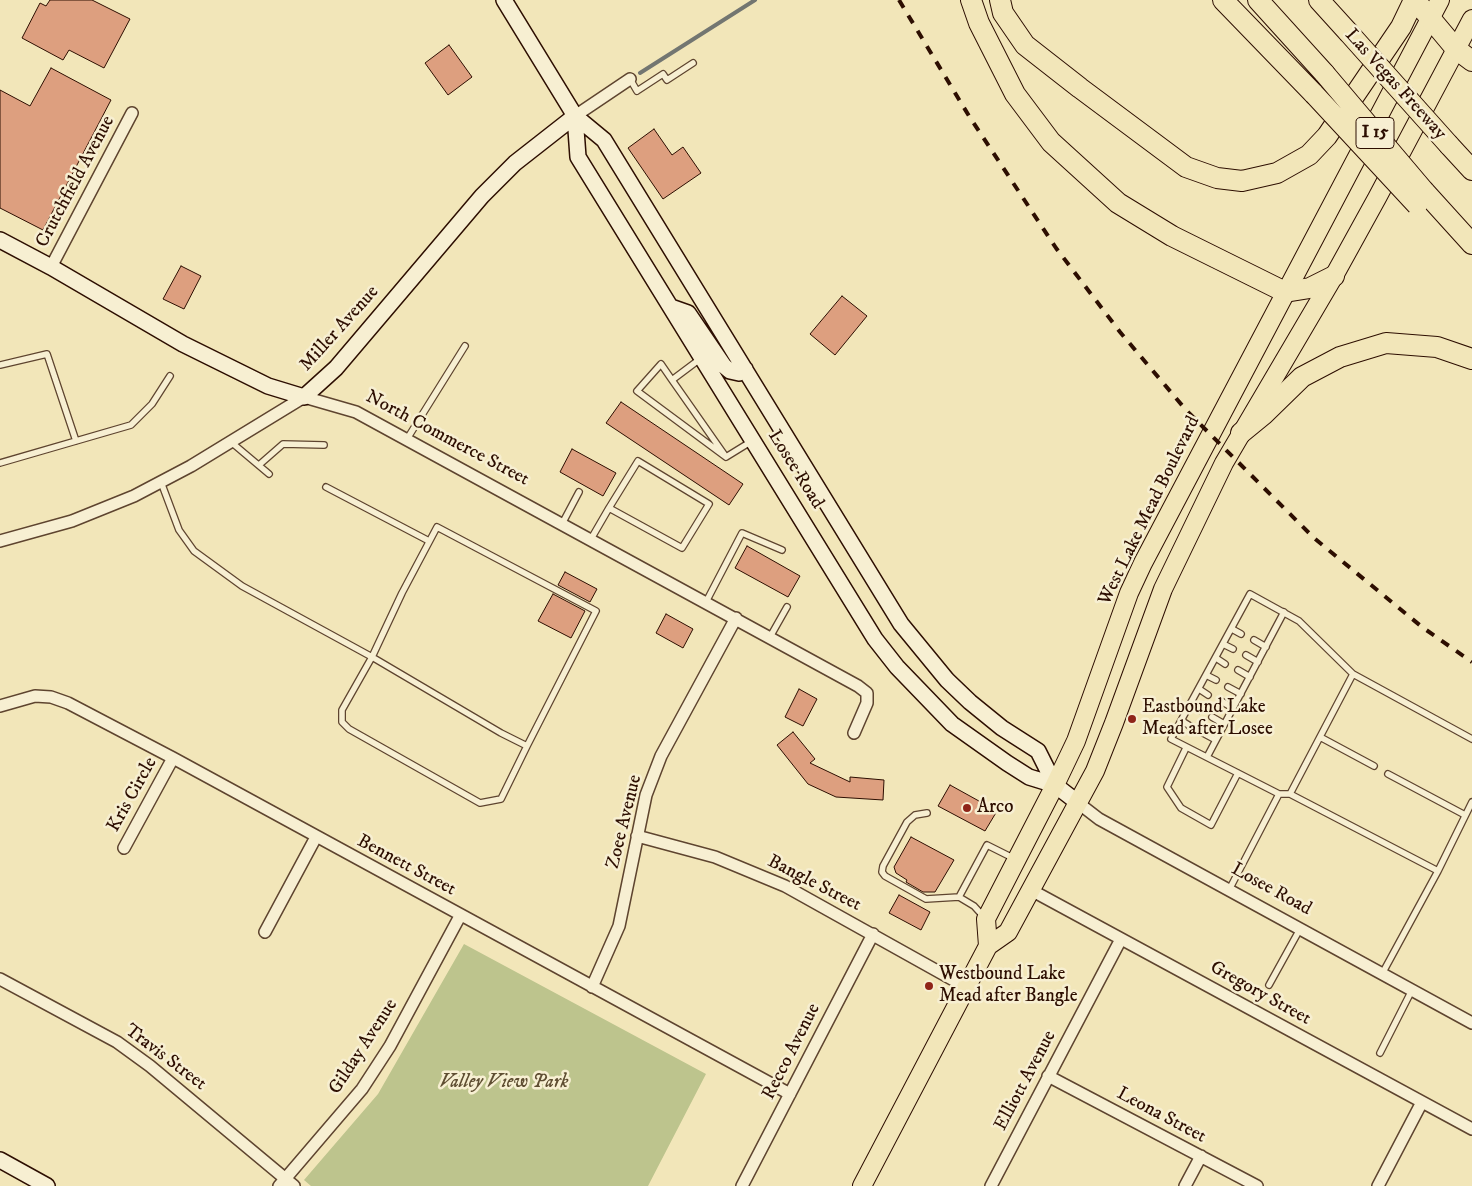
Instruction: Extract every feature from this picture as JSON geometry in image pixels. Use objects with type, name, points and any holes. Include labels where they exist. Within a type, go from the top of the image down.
[{"type":"highway","points":[[972,0],[979,23],[1015,94],[1052,142],[1118,202],[1172,236],[1285,292],[1310,288],[1334,276]]},
{"type":"highway","points":[[1000,0],[1003,13],[1025,45],[1186,168],[1217,178],[1242,181],[1277,173],[1309,155],[1327,136],[1401,27],[1415,0],[1464,55]]},
{"type":"highway","points":[[1223,0],[1314,94],[1421,198]]},
{"type":"highway","name":"I 15","points":[[1258,0],[1325,74],[1421,198],[1442,212],[1472,244]]},
{"type":"highway","name":"Las Vegas Freeway","points":[[1319,0],[1472,170]]},
{"type":"highway","points":[[1241,433],[1264,415],[1302,377],[1340,357],[1386,343],[1437,348],[1472,359]]},
{"type":"main road","name":"Losee Road","points":[[504,0],[575,116],[604,140],[901,624],[947,680],[970,702],[1002,728],[1038,751],[1055,785]]},
{"type":"main road","name":"West Lake Mead Boulevard","points":[[986,918],[1076,741],[1133,585],[1285,292],[1440,0]]},
{"type":"main road","points":[[862,1186],[988,946],[1008,932],[1095,771],[1163,589],[1224,464],[1334,276],[1411,135],[1464,55],[1472,19]]},
{"type":"main road","name":"Losee Road","points":[[575,116],[578,157],[875,639],[897,666],[952,724],[1029,777],[1055,785],[1077,802]]},
{"type":"main road","name":"Miller Avenue","points":[[304,396],[336,368],[482,196],[515,163],[575,116]]},
{"type":"main road","name":"North Commerce Street","points":[[0,240],[51,267],[183,344],[268,386],[304,396]]},
{"type":"main road","points":[[671,307],[688,313],[724,366],[730,371],[739,373],[745,369]]},
{"type":"main road","points":[[986,918],[988,946]]},
{"type":"main road","points":[[0,1160],[47,1186]]},
{"type":"street","name":"Miller Avenue","points":[[575,116],[630,79]]},
{"type":"street","name":"Crutchfield Avenue","points":[[51,267],[132,113]]},
{"type":"street","name":"Miller Avenue","points":[[0,541],[72,520],[134,496],[191,466],[304,396]]},
{"type":"street","name":"North Commerce Street","points":[[304,396],[356,412],[858,686],[866,693],[867,703],[854,733]]},
{"type":"street","name":"Zoee Avenue","points":[[592,987],[620,926],[646,795],[661,756],[736,618]]},
{"type":"street","name":"Bennett Street","points":[[0,706],[35,696],[51,697],[68,703],[173,758],[460,916],[790,1094]]},
{"type":"street","name":"Kris Circle","points":[[124,848],[173,758]]},
{"type":"street","name":"Losee Road","points":[[1077,802],[1099,819],[1472,1023]]},
{"type":"street","name":"Bangle Street","points":[[637,836],[714,857],[785,886],[966,987]]},
{"type":"street","points":[[265,932],[316,837]]},
{"type":"street","name":"Gregory Street","points":[[1031,890],[1472,1129]]},
{"type":"street","name":"Gilday Avenue","points":[[286,1184],[362,1089],[390,1046],[460,916]]},
{"type":"street","name":"Recco Avenue","points":[[742,1186],[873,934]]},
{"type":"street","name":"Elliott Avenue","points":[[990,1186],[1121,939]]},
{"type":"street","name":"Travis Street","points":[[0,979],[117,1042],[150,1066],[286,1184]]},
{"type":"street","name":"Leona Street","points":[[1048,1076],[1257,1186]]},
{"type":"street","points":[[1378,1186],[1422,1102]]},
{"type":"street","points":[[1185,1186],[1201,1156]]},
{"type":"lane","points":[[630,79],[637,91],[663,74],[667,80],[694,63]]},
{"type":"lane","points":[[407,439],[465,346]]},
{"type":"lane","points":[[0,365],[47,354],[76,441]]},
{"type":"lane","points":[[672,380],[702,357]]},
{"type":"lane","points":[[662,364],[672,380],[726,457],[637,391],[662,364]]},
{"type":"lane","points":[[0,463],[130,425],[152,404],[170,376]]},
{"type":"lane","points":[[726,457],[753,441]]},
{"type":"lane","points":[[231,442],[269,474]]},
{"type":"lane","points":[[259,465],[283,444],[324,445]]},
{"type":"lane","points":[[591,539],[609,508],[638,460],[709,504],[682,548],[609,508]]},
{"type":"lane","points":[[161,482],[179,530],[194,551],[242,586],[372,657],[501,733],[527,746]]},
{"type":"lane","points":[[326,487],[429,541]]},
{"type":"lane","points":[[562,524],[579,492]]},
{"type":"lane","points":[[437,527],[596,611],[501,798],[480,803],[349,729],[342,722],[342,710],[372,657],[429,541],[437,527]]},
{"type":"lane","points":[[706,602],[742,533],[782,550]]},
{"type":"lane","points":[[1438,871],[1290,794],[1278,794],[1171,739],[1250,594],[1299,620],[1353,674],[1472,739]]},
{"type":"lane","points":[[770,637],[786,607]]},
{"type":"lane","points":[[1207,757],[1284,612]]},
{"type":"lane","points":[[1232,629],[1241,634]]},
{"type":"lane","points":[[1254,640],[1266,647]]},
{"type":"lane","points":[[1223,644],[1233,649]]},
{"type":"lane","points":[[1246,656],[1258,662]]},
{"type":"lane","points":[[1216,658],[1226,664]]},
{"type":"lane","points":[[1238,670],[1250,677]]},
{"type":"lane","points":[[1290,794],[1353,674]]},
{"type":"lane","points":[[1206,675],[1216,680]]},
{"type":"lane","points":[[1228,687],[1241,694]]},
{"type":"lane","points":[[1199,689],[1208,694]]},
{"type":"lane","points":[[1221,701],[1233,708]]},
{"type":"lane","points":[[1190,705],[1199,710]]},
{"type":"lane","points":[[1212,717],[1224,724]]},
{"type":"lane","points":[[1182,721],[1190,726]]},
{"type":"lane","points":[[1203,733],[1216,740]]},
{"type":"lane","points":[[1320,736],[1374,766]]},
{"type":"lane","points":[[1186,748],[1167,787],[1181,808],[1211,825],[1238,773]]},
{"type":"lane","points":[[1388,774],[1465,815]]},
{"type":"lane","points":[[1229,890],[1278,794]]},
{"type":"lane","points":[[1382,974],[1438,871],[1472,802]]},
{"type":"lane","points":[[927,813],[915,815],[907,822],[883,866],[882,872],[885,876],[926,899],[959,897],[974,906],[986,918]]},
{"type":"lane","points":[[959,897],[987,845],[1016,860]]},
{"type":"lane","points":[[1269,986],[1300,929]]},
{"type":"lane","points":[[1380,1054],[1412,990]]},
{"type":"green space","name":"Valley View Park","points":[[464,944],[706,1074],[648,1186],[311,1186],[304,1180],[378,1094]]},
{"type":"building","points":[[50,0],[92,0],[130,19],[104,68],[69,50],[63,60],[22,38],[40,3],[46,6]]},
{"type":"building","points":[[449,45],[472,77],[448,95],[425,63]]},
{"type":"building","points":[[51,68],[111,100],[43,230],[0,208],[0,90],[30,106]]},
{"type":"building","points":[[654,129],[672,155],[683,147],[701,173],[663,199],[628,148]]},
{"type":"building","points":[[181,266],[201,276],[184,309],[163,299]]},
{"type":"building","points":[[842,296],[867,316],[835,355],[810,334]]},
{"type":"building","points":[[621,402],[743,484],[729,505],[606,423]]},
{"type":"building","points":[[572,449],[616,473],[603,496],[560,472]]},
{"type":"building","points":[[747,546],[800,576],[788,597],[735,568]]},
{"type":"building","points":[[565,572],[597,589],[590,602],[558,585]]},
{"type":"building","points":[[553,594],[585,611],[571,638],[538,621]]},
{"type":"building","points":[[666,614],[693,629],[683,648],[656,633]]},
{"type":"building","points":[[799,689],[817,699],[803,726],[785,717]]},
{"type":"building","points":[[793,732],[815,759],[810,763],[850,782],[850,777],[884,780],[883,800],[836,797],[808,784],[777,745]]},
{"type":"building","name":"Arco","points":[[950,785],[997,811],[985,831],[938,806]]},
{"type":"building","points":[[911,837],[954,860],[935,892],[923,892],[906,882],[907,880],[896,873],[894,867]]},
{"type":"building","points":[[899,895],[930,912],[921,930],[889,913]]},
{"type":"waterway","points":[[640,73],[755,0]]},
{"type":"railway","points":[[899,0],[969,116],[1056,248],[1120,332],[1186,410],[1314,538],[1422,627],[1472,662]]},
{"type":"place","name":"Eastbound Lake Mead after Losee","points":[[1132,719]]},
{"type":"place","name":"Arco","points":[[967,808]]},
{"type":"place","name":"Westbound Lake Mead after Bangle","points":[[929,986]]}]
